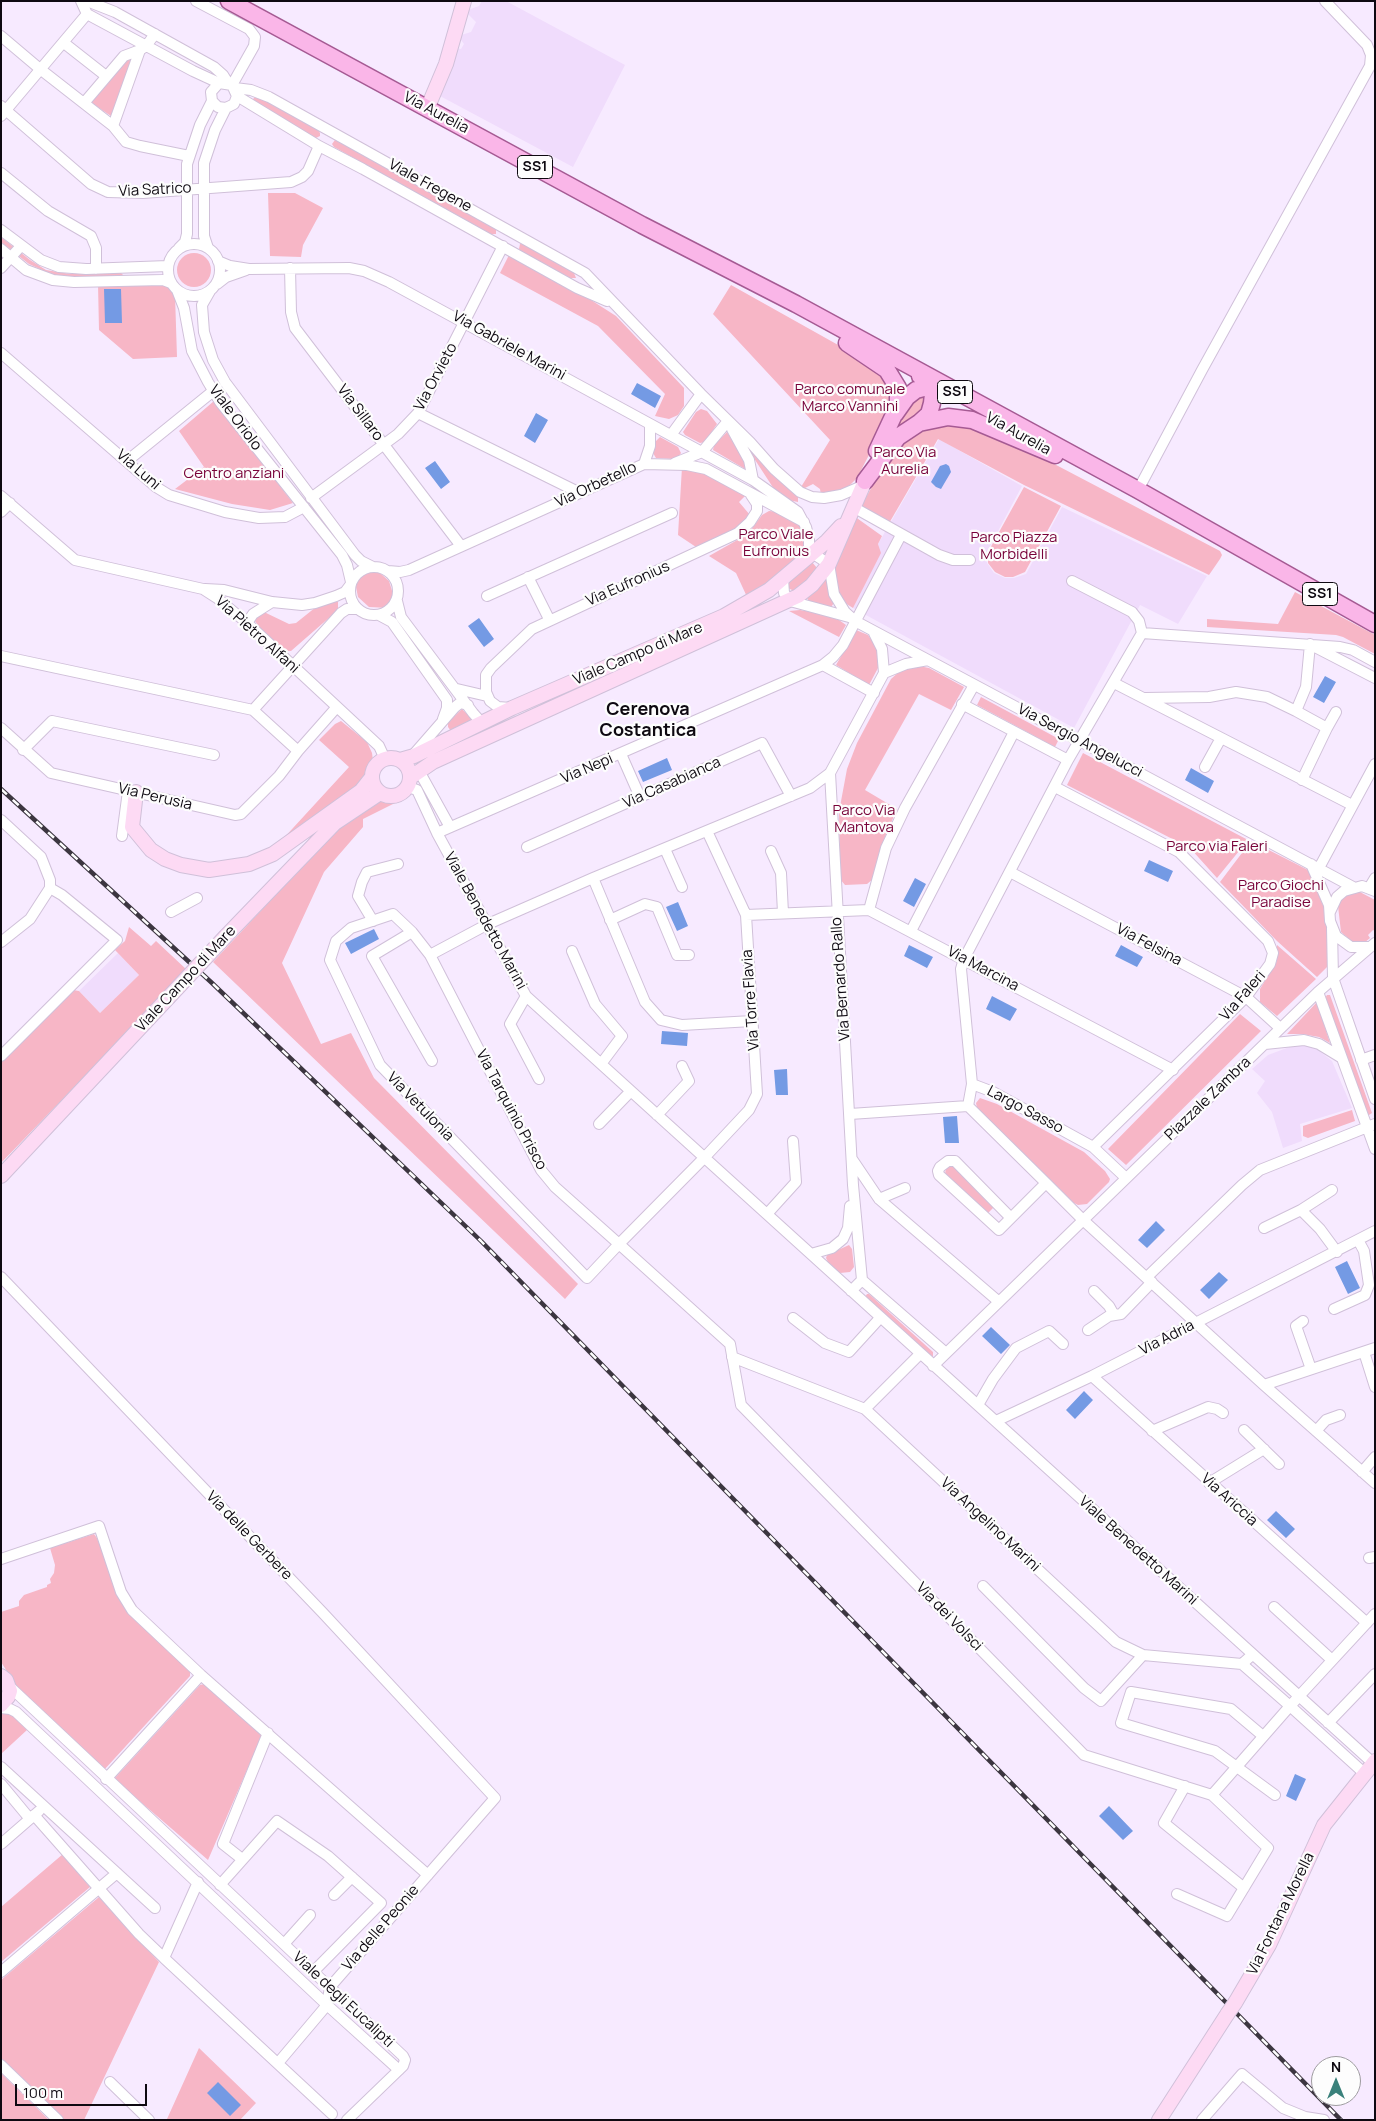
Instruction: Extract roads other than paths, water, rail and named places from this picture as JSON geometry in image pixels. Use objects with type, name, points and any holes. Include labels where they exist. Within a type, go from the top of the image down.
[{"type":"main road","name":"Via Aurelia","points":[[229,1],[642,225],[796,304],[1138,490],[1375,624]]},
{"type":"main road","name":"Via Aurelia","points":[[642,225],[684,251],[913,379],[931,386],[1195,530],[1266,564]]},
{"type":"main road","points":[[796,304],[827,326],[921,377],[931,386],[946,391],[1069,457],[1100,470]]},
{"type":"main road","points":[[829,332],[889,372],[899,393],[899,402],[895,414],[863,483]]},
{"type":"main road","points":[[895,414],[911,393],[920,388],[931,386]]},
{"type":"main road","points":[[863,483],[898,437],[919,423],[931,410],[933,401],[931,386]]},
{"type":"main road","points":[[919,423],[944,418],[972,420],[1055,455]]},
{"type":"street","points":[[3,111],[64,43],[87,14],[81,1]]},
{"type":"street","name":"Viale Fregene","points":[[87,1],[115,12],[214,67],[223,74],[230,87]]},
{"type":"street","points":[[196,1],[248,29],[255,37],[254,46],[230,87],[234,104],[226,108],[218,107],[212,101]]},
{"type":"street","points":[[427,109],[446,64],[464,1]]},
{"type":"street","points":[[1138,490],[1370,66],[1371,55],[1367,45],[1325,1]]},
{"type":"street","name":"Viale Fregene","points":[[87,14],[143,48],[230,87],[319,146],[363,168],[577,288],[613,304]]},
{"type":"street","points":[[113,126],[143,48],[155,34]]},
{"type":"street","points":[[1,36],[113,126],[123,139],[130,143],[189,156]]},
{"type":"street","points":[[64,43],[106,76]]},
{"type":"street","points":[[84,103],[124,56],[143,48]]},
{"type":"street","points":[[174,286],[168,275],[168,266],[176,251],[185,242],[187,234],[186,168],[189,156],[200,125],[212,101],[211,92],[230,87]]},
{"type":"street","name":"Viale Fregene","points":[[230,87],[251,90],[269,97],[585,273],[728,422]]},
{"type":"street","points":[[1,249],[32,273],[58,281],[163,280],[193,296],[202,295],[213,288],[219,278],[218,261],[208,248],[204,236],[205,158],[214,130],[226,108]]},
{"type":"street","name":"Via Satrico","points":[[3,111],[98,189],[118,193],[282,184],[295,181],[308,171],[319,146]]},
{"type":"street","points":[[1,173],[48,211],[91,236],[96,248],[96,269]]},
{"type":"street","points":[[1,230],[41,260],[54,266],[96,269],[168,266]]},
{"type":"street","points":[[176,251],[192,244],[208,248]]},
{"type":"street","points":[[1,268],[21,246]]},
{"type":"street","name":"Via Orvieto","points":[[311,498],[398,434],[418,413],[503,246]]},
{"type":"street","name":"Via Gabriele Marini","points":[[218,261],[230,266],[249,269],[341,268],[364,271],[465,322],[753,480],[795,509],[804,522]]},
{"type":"street","name":"Via Sillaro","points":[[290,268],[290,307],[295,328],[462,546]]},
{"type":"street","name":"Via Gabriele Marini","points":[[213,288],[229,275],[249,269]]},
{"type":"street","name":"Viale Oriolo","points":[[174,286],[184,308],[192,351],[197,364],[213,391],[344,558],[349,570],[351,583]]},
{"type":"street","name":"Viale Oriolo","points":[[213,288],[202,306],[204,332],[213,360],[225,382],[357,558],[372,567]]},
{"type":"street","name":"Via Luni","points":[[1,353],[156,488],[169,495],[225,512],[272,518],[291,514],[304,507]]},
{"type":"street","points":[[127,461],[225,382]]},
{"type":"street","points":[[671,435],[701,394]]},
{"type":"street","points":[[418,413],[580,493]]},
{"type":"street","points":[[672,464],[702,452],[728,422]]},
{"type":"street","points":[[728,422],[749,460],[753,480]]},
{"type":"street","points":[[728,422],[778,473],[803,494],[815,498],[832,497],[863,483]]},
{"type":"street","points":[[644,464],[650,446],[650,424]]},
{"type":"street","name":"Via Orbetello","points":[[388,571],[400,572],[409,570],[644,464],[692,466],[709,471],[804,522]]},
{"type":"street","name":"Viale Campo di Mare","points":[[413,778],[433,762],[790,601],[812,585],[829,564],[863,483]]},
{"type":"street","name":"Via Eufronius","points":[[487,696],[486,675],[532,628],[738,533],[750,522],[757,511],[756,502],[748,492]]},
{"type":"street","name":"Via Pietro Alfani","points":[[1,496],[75,560],[203,589],[247,623],[336,708],[379,746],[385,759]]},
{"type":"street","points":[[1,512],[10,503]]},
{"type":"street","points":[[850,512],[942,557],[953,560],[970,560]]},
{"type":"street","name":"Viale Campo di Mare","points":[[406,758],[512,708],[724,616],[762,594],[783,579],[827,541],[850,512]]},
{"type":"street","points":[[487,596],[672,513]]},
{"type":"street","points":[[804,522],[810,545],[807,558],[829,564],[832,590],[852,619]]},
{"type":"street","name":"Via Nepi","points":[[437,833],[823,665],[834,657],[843,645],[852,619],[902,536]]},
{"type":"street","points":[[203,589],[224,590],[272,602],[302,605],[315,603],[340,594],[359,572],[372,567],[388,571],[396,580],[398,587],[396,601],[391,610],[379,615]]},
{"type":"street","points":[[398,587],[409,570]]},
{"type":"street","points":[[528,577],[549,619]]},
{"type":"street","points":[[783,579],[784,594],[790,601]]},
{"type":"street","points":[[972,1084],[961,968],[964,959],[1068,760],[1142,633],[1139,621],[1132,612],[1072,581]]},
{"type":"street","points":[[351,583],[350,595],[358,609]]},
{"type":"street","points":[[396,601],[401,617],[480,721],[489,720]]},
{"type":"street","name":"Via Sergio Angelucci","points":[[790,601],[852,619],[1353,887]]},
{"type":"street","points":[[247,623],[254,614],[272,602]]},
{"type":"street","points":[[253,710],[341,613],[347,609],[358,609],[367,614],[379,615],[392,622],[447,700],[447,708],[443,719]]},
{"type":"street","points":[[430,955],[488,924],[592,878],[810,788],[830,773],[884,673],[882,648],[872,630]]},
{"type":"street","points":[[1142,633],[1310,644],[1350,649],[1375,662]]},
{"type":"street","points":[[1310,644],[1375,678]]},
{"type":"street","points":[[1296,711],[1306,687],[1310,644]]},
{"type":"street","points":[[1,656],[253,710],[298,751],[336,708]]},
{"type":"street","points":[[884,673],[906,664],[928,660]]},
{"type":"street","points":[[823,665],[874,694]]},
{"type":"street","points":[[1114,683],[1352,805]]},
{"type":"street","points":[[869,910],[886,848],[905,808],[974,685]]},
{"type":"street","points":[[457,689],[487,696],[498,707],[512,708]]},
{"type":"street","points":[[1143,698],[1209,697],[1236,692],[1268,697],[1328,728]]},
{"type":"street","points":[[132,792],[132,827],[151,850],[165,859],[181,865],[209,870],[249,864],[273,854],[361,791],[372,776],[376,766],[385,759],[406,758],[458,704],[468,705]]},
{"type":"street","points":[[962,704],[1068,760]]},
{"type":"street","points":[[1302,780],[1336,712]]},
{"type":"street","points":[[489,720],[485,725],[486,729],[489,733],[497,733]]},
{"type":"street","points":[[23,750],[52,721],[214,755]]},
{"type":"street","name":"Via Perusia","points":[[1,728],[23,750],[51,773],[235,815],[241,814],[279,776],[298,751]]},
{"type":"street","points":[[911,931],[1014,732]]},
{"type":"street","points":[[1205,767],[1221,738]]},
{"type":"street","name":"Via Casabianca","points":[[527,847],[762,743],[791,796]]},
{"type":"street","points":[[621,754],[640,797]]},
{"type":"street","points":[[406,758],[413,778],[450,827]]},
{"type":"street","points":[[1375,764],[1315,866],[1329,905],[1332,928],[1333,978],[1375,1099]]},
{"type":"street","name":"Via Bernardo Rallo","points":[[830,773],[836,910],[853,1185],[862,1280]]},
{"type":"street","points":[[372,776],[373,783],[380,793],[392,796],[404,792],[413,778]]},
{"type":"street","name":"Viale Benedetto Marini","points":[[413,778],[437,833],[526,996],[1328,1723],[1370,1766]]},
{"type":"street","name":"Via Faleri","points":[[1055,786],[1179,852],[1268,941],[1273,953],[1270,964],[1246,997],[1094,1147]]},
{"type":"street","points":[[122,836],[132,792]]},
{"type":"street","name":"Viale Campo di Mare","points":[[1,1176],[226,936],[335,823],[380,793]]},
{"type":"street","points":[[335,823],[344,802]]},
{"type":"street","points":[[1,820],[41,857],[50,880],[50,888],[30,919],[1,942]]},
{"type":"street","name":"Via Torre Flavia","points":[[587,1278],[704,1158],[754,1103],[758,1094],[746,915],[707,831]]},
{"type":"street","points":[[665,849],[682,887]]},
{"type":"street","points":[[771,851],[781,873],[783,913]]},
{"type":"street","points":[[373,921],[358,896],[362,882],[367,872],[398,864]]},
{"type":"street","name":"Via Felsina","points":[[1010,872],[1246,997],[1280,1028]]},
{"type":"street","points":[[592,878],[644,1002],[660,1020],[682,1025],[752,1021]]},
{"type":"street","points":[[1330,913],[1337,897],[1353,887],[1362,886],[1372,889],[1375,878]]},
{"type":"street","points":[[1,1056],[117,940],[50,888]]},
{"type":"street","points":[[171,912],[197,898]]},
{"type":"street","points":[[610,920],[645,904],[657,907],[677,954],[688,955]]},
{"type":"street","name":"Via Marcina","points":[[746,915],[869,910],[1173,1070]]},
{"type":"street","name":"Via Vetulonia","points":[[430,955],[412,932],[393,914],[351,928],[336,941],[330,960],[380,1065],[587,1278]]},
{"type":"street","points":[[1332,928],[1343,942],[1360,948],[1372,945]]},
{"type":"street","points":[[412,932],[372,956],[432,1060]]},
{"type":"street","name":"Piazzale Zambra","points":[[933,1366],[1280,1028],[1333,978],[1372,945]]},
{"type":"street","points":[[572,951],[595,1004],[622,1036],[600,1064]]},
{"type":"street","name":"Via Tarquinio Prisco","points":[[430,955],[541,1170],[554,1187],[730,1344],[732,1357]]},
{"type":"street","points":[[1318,992],[1342,1058],[1371,1126],[1375,1150]]},
{"type":"street","points":[[526,996],[510,1024],[539,1079]]},
{"type":"street","points":[[1265,1044],[1304,1040],[1320,1044],[1342,1058]]},
{"type":"street","points":[[1361,1060],[1375,1055]]},
{"type":"street","points":[[657,1115],[689,1081],[682,1066]]},
{"type":"street","name":"Largo Sasso","points":[[1126,1178],[1094,1147],[993,1092],[972,1084],[968,1106],[1083,1220],[1375,1483]]},
{"type":"street","points":[[599,1124],[630,1091]]},
{"type":"street","points":[[850,1114],[968,1106]]},
{"type":"street","points":[[1088,1330],[1109,1316],[1121,1314],[1149,1279],[1242,1185],[1260,1170],[1371,1126]]},
{"type":"street","points":[[767,1214],[796,1182],[793,1141]]},
{"type":"street","points":[[852,1159],[879,1199],[998,1302]]},
{"type":"street","points":[[1011,1218],[955,1161],[943,1162],[938,1171],[939,1175],[998,1230],[1011,1218],[1046,1183]]},
{"type":"street","name":"Via Bernardo Rallo","points":[[811,1254],[832,1248],[846,1235],[853,1185]]},
{"type":"street","points":[[879,1199],[905,1188]]},
{"type":"street","points":[[1264,1228],[1301,1210],[1332,1190]]},
{"type":"street","points":[[1301,1210],[1320,1229],[1337,1252]]},
{"type":"street","name":"Via Adria","points":[[996,1422],[1092,1376],[1375,1231]]},
{"type":"street","points":[[1334,1308],[1365,1295],[1369,1285],[1364,1251],[1358,1240]]},
{"type":"street","name":"Via delle Gerbere","points":[[1,1277],[322,1612],[495,1798]]},
{"type":"street","points":[[851,1291],[862,1280],[946,1353]]},
{"type":"street","points":[[1094,1292],[1110,1306],[1114,1315]]},
{"type":"street","points":[[793,1318],[825,1343],[849,1352],[880,1318]]},
{"type":"street","points":[[1303,1321],[1296,1326],[1312,1370]]},
{"type":"street","points":[[978,1405],[993,1379],[1016,1348],[1049,1331],[1063,1344]]},
{"type":"street","points":[[1264,1385],[1375,1348]]},
{"type":"street","points":[[1364,1352],[1375,1387]]},
{"type":"street","points":[[865,1408],[920,1354]]},
{"type":"street","name":"Via dei Volsci","points":[[732,1357],[741,1405],[1084,1755],[1212,1795]]},
{"type":"street","name":"Via Angelino Marini","points":[[732,1357],[865,1408],[1116,1642],[1143,1655],[1242,1664]]},
{"type":"street","name":"Via Ariccia","points":[[1092,1376],[1152,1432],[1367,1623]]},
{"type":"street","points":[[1152,1432],[1208,1407],[1223,1413]]},
{"type":"street","points":[[1316,1431],[1326,1420],[1340,1415]]},
{"type":"street","points":[[1244,1430],[1280,1464]]},
{"type":"street","points":[[1209,1483],[1264,1449]]},
{"type":"street","points":[[1362,1472],[1375,1457]]},
{"type":"street","points":[[1,1559],[99,1526],[121,1592],[132,1610],[201,1675],[428,1874]]},
{"type":"street","points":[[983,1586],[1084,1688],[1102,1701],[1143,1655]]},
{"type":"street","points":[[1274,1607],[1332,1660]]},
{"type":"street","points":[[1176,1894],[1227,1916],[1268,1848],[1212,1795],[1290,1706],[1375,1614]]},
{"type":"street","points":[[1252,1655],[1242,1664],[1290,1706],[1370,1766]]},
{"type":"street","points":[[1328,1723],[1375,1674]]},
{"type":"street","points":[[106,1778],[201,1675]]},
{"type":"street","points":[[1,1706],[8,1697],[5,1681]]},
{"type":"street","name":"Viale degli Eucalipti","points":[[1,1706],[16,1712],[327,2005],[399,2070],[405,2062],[402,2054],[106,1778],[5,1681]]},
{"type":"street","points":[[1263,1736],[1231,1709],[1132,1692],[1121,1723],[1215,1751],[1275,1796]]},
{"type":"street","points":[[242,1859],[223,1844],[268,1733]]},
{"type":"street","name":"Via Fontana Morella","points":[[1158,2120],[1232,2008],[1270,1945],[1324,1825],[1370,1766]]},
{"type":"street","points":[[1,1767],[155,1908]]},
{"type":"street","points":[[1,1784],[99,1888],[139,1934],[332,2114]]},
{"type":"street","points":[[1185,1786],[1164,1823],[1244,1888]]},
{"type":"street","points":[[15,1801],[26,1791]]},
{"type":"street","name":"Via delle Peonie","points":[[330,1987],[495,1798]]},
{"type":"street","points":[[1,1844],[43,1806]]},
{"type":"street","points":[[220,1885],[277,1821],[328,1856],[382,1903],[314,1972]]},
{"type":"street","points":[[1,1972],[117,1873]]},
{"type":"street","points":[[334,1895],[352,1877]]},
{"type":"street","points":[[164,1958],[198,1882]]},
{"type":"street","points":[[284,1944],[310,1915]]},
{"type":"street","points":[[278,2063],[327,2005],[330,1987]]},
{"type":"street","points":[[1,2065],[58,2120]]},
{"type":"street","points":[[347,2120],[399,2070]]},
{"type":"street","points":[[1202,2120],[1242,2074],[1283,2108],[1305,2117],[1324,2120]]},
{"type":"street","points":[[110,2082],[149,2120]]},
{"type":"water","points":[[104,289],[121,289],[122,323],[105,323]]},
{"type":"water","points":[[637,383],[661,396],[655,408],[631,394]]},
{"type":"water","points":[[536,413],[548,420],[535,443],[524,436]]},
{"type":"water","points":[[435,461],[450,482],[441,489],[425,468]]},
{"type":"water","points":[[946,464],[951,472],[941,489],[931,482],[940,466]]},
{"type":"water","points":[[479,618],[494,639],[484,647],[468,626]]},
{"type":"water","points":[[1325,676],[1336,682],[1324,703],[1313,697]]},
{"type":"water","points":[[667,758],[672,770],[643,782],[638,771]]},
{"type":"water","points":[[1191,768],[1214,781],[1208,793],[1185,780]]},
{"type":"water","points":[[1149,860],[1173,871],[1168,882],[1144,871]]},
{"type":"water","points":[[915,878],[926,884],[914,907],[903,901]]},
{"type":"water","points":[[678,902],[688,926],[677,931],[666,907]]},
{"type":"water","points":[[374,929],[379,939],[351,954],[345,943]]},
{"type":"water","points":[[909,945],[933,957],[927,968],[904,956]]},
{"type":"water","points":[[1121,945],[1143,957],[1137,967],[1115,956]]},
{"type":"water","points":[[992,996],[1017,1009],[1010,1021],[986,1009]]},
{"type":"water","points":[[662,1031],[688,1033],[687,1046],[661,1044]]},
{"type":"water","points":[[787,1069],[788,1095],[776,1095],[774,1070]]},
{"type":"water","points":[[957,1116],[959,1143],[945,1143],[943,1117]]},
{"type":"water","points":[[1156,1221],[1165,1230],[1147,1248],[1138,1240]]},
{"type":"water","points":[[1347,1261],[1360,1288],[1348,1294],[1335,1267]]},
{"type":"water","points":[[1219,1272],[1228,1280],[1209,1299],[1200,1290]]},
{"type":"water","points":[[991,1327],[1010,1345],[1001,1354],[982,1336]]},
{"type":"water","points":[[1084,1391],[1093,1400],[1075,1419],[1066,1410]]},
{"type":"water","points":[[1276,1511],[1295,1529],[1286,1538],[1267,1520]]},
{"type":"water","points":[[1295,1774],[1306,1779],[1296,1801],[1286,1796]]},
{"type":"water","points":[[1109,1806],[1133,1831],[1123,1840],[1099,1816]]},
{"type":"water","points":[[218,2082],[241,2105],[230,2116],[207,2093]]},
{"type":"railway","points":[[1,789],[212,983],[481,1241],[1341,2120]]},
{"type":"district","name":"Cerenova Costantica","points":[[648,720]]},
{"type":"park label","name":"Parco comunale Marco Vannini","points":[[850,398]]},
{"type":"park label","name":"Parco Via Aurelia","points":[[905,462]]},
{"type":"park label","name":"Centro anziani","points":[[234,474]]},
{"type":"park label","name":"Parco Viale Eufronius","points":[[776,544]]},
{"type":"park label","name":"Parco Piazza Morbidelli","points":[[1014,546]]},
{"type":"park label","name":"Parco Via Mantova","points":[[864,820]]},
{"type":"park label","name":"Parco via Faleri","points":[[1217,847]]},
{"type":"park label","name":"Parco Giochi Paradise","points":[[1281,894]]}]
